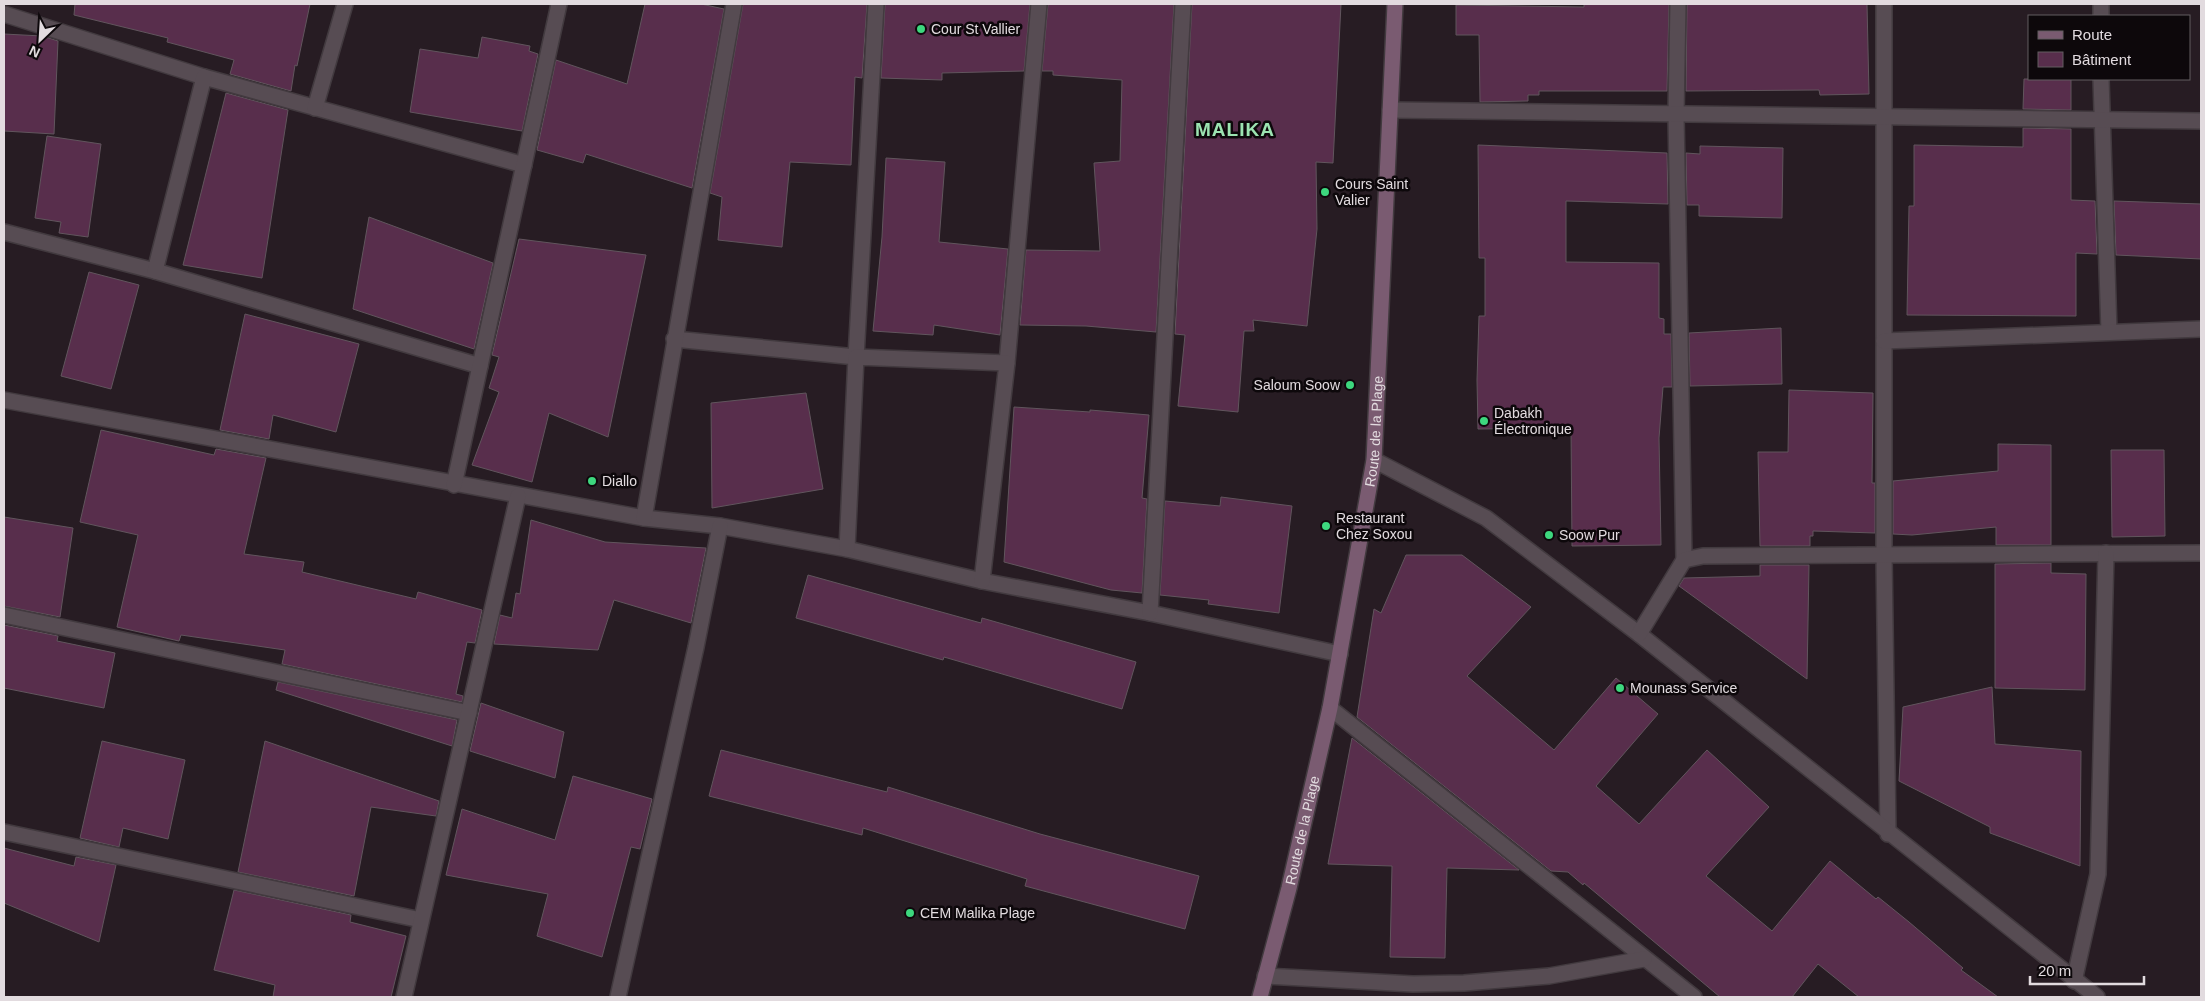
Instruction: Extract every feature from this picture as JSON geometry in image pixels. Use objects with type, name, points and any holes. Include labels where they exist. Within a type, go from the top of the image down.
[{"type":"main road","name":"Route de la Plage","points":[[1260,997],[1289,888],[1330,708],[1374,460],[1395,4]]},
{"type":"street","points":[[315,108],[345,4]]},
{"type":"street","points":[[454,485],[559,4]]},
{"type":"street","points":[[644,518],[734,4]]},
{"type":"street","points":[[847,549],[876,4]]},
{"type":"street","points":[[982,581],[1007,363],[1039,4]]},
{"type":"street","points":[[1150,613],[1184,4]]},
{"type":"street","points":[[1639,634],[1684,560],[1676,115],[1678,4]]},
{"type":"street","points":[[1884,4],[1884,555],[1888,834]]},
{"type":"street","points":[[4,14],[204,77],[524,165]]},
{"type":"street","points":[[154,271],[204,77]]},
{"type":"street","points":[[2101,80],[2109,332]]},
{"type":"street","points":[[1390,110],[2201,122]]},
{"type":"street","points":[[4,232],[154,271],[480,366]]},
{"type":"street","points":[[1884,341],[2201,329]]},
{"type":"street","points":[[674,339],[856,357],[1007,363]]},
{"type":"street","points":[[4,400],[454,485],[644,518],[720,526],[847,549],[982,581],[1150,613],[1340,654]]},
{"type":"street","points":[[1374,460],[1486,518],[1639,634],[1888,834],[2074,981],[2097,997]]},
{"type":"street","points":[[404,997],[518,496]]},
{"type":"street","points":[[618,997],[696,647],[720,526]]},
{"type":"street","points":[[2074,981],[2098,874],[2106,553]]},
{"type":"street","points":[[1684,560],[1703,556],[2201,553]]},
{"type":"street","points":[[4,615],[469,713]]},
{"type":"street","points":[[1330,708],[1694,997]]},
{"type":"street","points":[[4,832],[421,920]]},
{"type":"street","points":[[1265,976],[1413,984],[1464,983],[1549,976],[1644,958]]},
{"type":"building","points":[[75,4],[310,4],[297,66],[295,65],[291,91],[230,74],[234,60],[167,42],[168,38],[74,15]]},
{"type":"building","points":[[645,4],[701,4],[724,9],[692,188],[586,154],[583,163],[537,150],[556,60],[627,84]]},
{"type":"building","points":[[743,4],[867,4],[862,78],[855,77],[851,165],[790,162],[782,247],[718,240],[722,197],[710,193]]},
{"type":"building","points":[[885,4],[1030,4],[1024,71],[942,73],[942,80],[881,78]]},
{"type":"building","points":[[1048,4],[1174,4],[1156,332],[1086,326],[1020,325],[1026,250],[1100,251],[1094,163],[1120,161],[1122,80],[1053,75],[1053,71],[1042,71]]},
{"type":"building","points":[[1192,4],[1341,4],[1333,163],[1316,162],[1317,229],[1307,326],[1253,320],[1254,331],[1244,331],[1238,412],[1178,406],[1185,335],[1175,334]]},
{"type":"building","points":[[1584,4],[1669,4],[1667,91],[1539,91],[1539,95],[1528,95],[1528,101],[1480,102],[1479,35],[1456,35],[1456,5],[1584,7]]},
{"type":"building","points":[[1687,4],[1867,4],[1869,94],[1820,95],[1819,90],[1686,91]]},
{"type":"building","points":[[4,34],[42,36],[58,41],[54,134],[4,131]]},
{"type":"building","points":[[482,37],[530,46],[529,51],[538,54],[522,131],[410,112],[420,49],[478,58]]},
{"type":"building","points":[[2024,79],[2071,80],[2071,110],[2023,109]]},
{"type":"building","points":[[226,93],[288,110],[262,278],[183,265]]},
{"type":"building","points":[[2023,128],[2071,129],[2071,200],[2095,201],[2097,254],[2076,253],[2076,316],[1907,315],[1909,206],[1914,206],[1914,145],[2023,147]]},
{"type":"building","points":[[47,136],[101,144],[88,237],[59,233],[61,222],[35,218]]},
{"type":"building","points":[[1478,145],[1667,153],[1668,204],[1566,201],[1566,262],[1659,263],[1659,318],[1664,319],[1664,334],[1671,334],[1672,387],[1663,387],[1659,438],[1661,545],[1572,546],[1571,428],[1478,429],[1479,316],[1485,316],[1485,258],[1479,258]]},
{"type":"building","points":[[1700,146],[1783,148],[1782,218],[1699,216],[1699,205],[1687,205],[1686,153],[1700,154]]},
{"type":"building","points":[[886,158],[945,162],[939,242],[1008,249],[1000,335],[934,325],[933,335],[873,331],[882,237]]},
{"type":"building","points":[[2114,201],[2201,204],[2201,259],[2116,255]]},
{"type":"building","points":[[369,217],[493,263],[474,349],[353,309]]},
{"type":"building","points":[[519,239],[646,255],[608,437],[549,413],[532,482],[472,465],[499,392],[489,388],[499,357],[492,355]]},
{"type":"building","points":[[89,272],[139,285],[111,389],[61,376]]},
{"type":"building","points":[[245,314],[359,344],[336,432],[273,415],[269,439],[220,430]]},
{"type":"building","points":[[1781,328],[1782,384],[1690,386],[1689,333]]},
{"type":"building","points":[[1789,390],[1873,393],[1872,483],[1875,483],[1875,533],[1813,531],[1813,536],[1810,536],[1810,546],[1760,546],[1758,452],[1788,452]]},
{"type":"building","points":[[806,393],[823,489],[712,508],[711,403]]},
{"type":"building","points":[[1014,407],[1090,412],[1090,410],[1149,415],[1142,498],[1147,499],[1142,593],[1111,590],[1004,562]]},
{"type":"building","points":[[101,430],[214,455],[216,449],[266,458],[244,554],[304,562],[302,572],[416,599],[418,592],[482,610],[475,643],[467,642],[456,694],[463,696],[462,702],[282,664],[285,650],[181,635],[179,641],[117,627],[138,535],[80,522]]},
{"type":"building","points":[[1998,444],[2051,445],[2051,545],[1996,545],[1996,527],[1912,535],[1893,534],[1893,481],[1998,471]]},
{"type":"building","points":[[2111,450],[2164,450],[2165,536],[2112,537]]},
{"type":"building","points":[[1221,497],[1292,506],[1279,613],[1208,604],[1209,600],[1160,595],[1165,501],[1220,506]]},
{"type":"building","points":[[4,517],[73,528],[60,617],[4,606]]},
{"type":"building","points":[[531,520],[605,542],[706,548],[691,623],[614,600],[598,650],[494,644],[500,615],[512,618],[516,593],[520,594]]},
{"type":"building","points":[[1406,555],[1462,555],[1531,607],[1467,676],[1554,750],[1616,678],[1658,714],[1596,786],[1639,824],[1707,750],[1769,807],[1706,876],[1772,931],[1830,861],[1876,899],[1878,897],[1909,922],[1963,968],[1961,970],[1998,997],[1859,997],[1818,964],[1792,997],[1720,997],[1584,883],[1583,885],[1568,872],[1551,871],[1357,717],[1374,609],[1381,613]]},
{"type":"building","points":[[2051,563],[2051,573],[2086,574],[2085,690],[1995,688],[1995,564]]},
{"type":"building","points":[[1760,565],[1809,565],[1807,679],[1679,586],[1684,578],[1760,576]]},
{"type":"building","points":[[808,575],[981,623],[982,618],[1136,662],[1122,709],[944,657],[943,660],[796,618]]},
{"type":"building","points":[[4,625],[58,636],[57,641],[115,653],[104,708],[4,688]]},
{"type":"building","points":[[278,682],[457,720],[452,746],[276,690]]},
{"type":"building","points":[[1992,687],[1995,744],[2081,751],[2080,866],[1990,833],[1990,827],[1899,781],[1903,707]]},
{"type":"building","points":[[481,703],[564,732],[555,778],[470,751]]},
{"type":"building","points":[[1352,738],[1519,870],[1447,868],[1445,958],[1390,957],[1392,866],[1328,864]]},
{"type":"building","points":[[102,741],[185,760],[168,839],[123,828],[119,847],[80,838]]},
{"type":"building","points":[[265,741],[439,801],[436,816],[371,807],[354,896],[238,872]]},
{"type":"building","points":[[721,750],[887,792],[888,787],[1040,834],[1199,876],[1185,929],[1025,886],[1027,879],[863,828],[862,835],[709,796]]},
{"type":"building","points":[[573,776],[652,799],[640,849],[631,847],[602,957],[537,936],[548,894],[446,875],[462,809],[555,840]]},
{"type":"building","points":[[4,848],[74,866],[76,857],[116,865],[99,942],[4,903]]},
{"type":"building","points":[[234,890],[351,915],[350,922],[406,936],[391,997],[273,997],[275,985],[214,970]]},
{"type":"place","name":"Cour St Vallier","points":[[921,29]]},
{"type":"place","name":"Cours Saint Valier","points":[[1325,192]]},
{"type":"place","name":"Saloum Soow","points":[[1350,385]]},
{"type":"place","name":"Dabakh Électronique","points":[[1484,421]]},
{"type":"place","name":"Diallo","points":[[592,481]]},
{"type":"place","name":"Restaurant Chez Soxou","points":[[1326,526]]},
{"type":"place","name":"Soow Pur","points":[[1549,535]]},
{"type":"place","name":"Mounass Service","points":[[1620,688]]},
{"type":"place","name":"CEM Malika Plage","points":[[910,913]]},
{"type":"district","name":"MALIKA","points":[[1235,129]]}]
